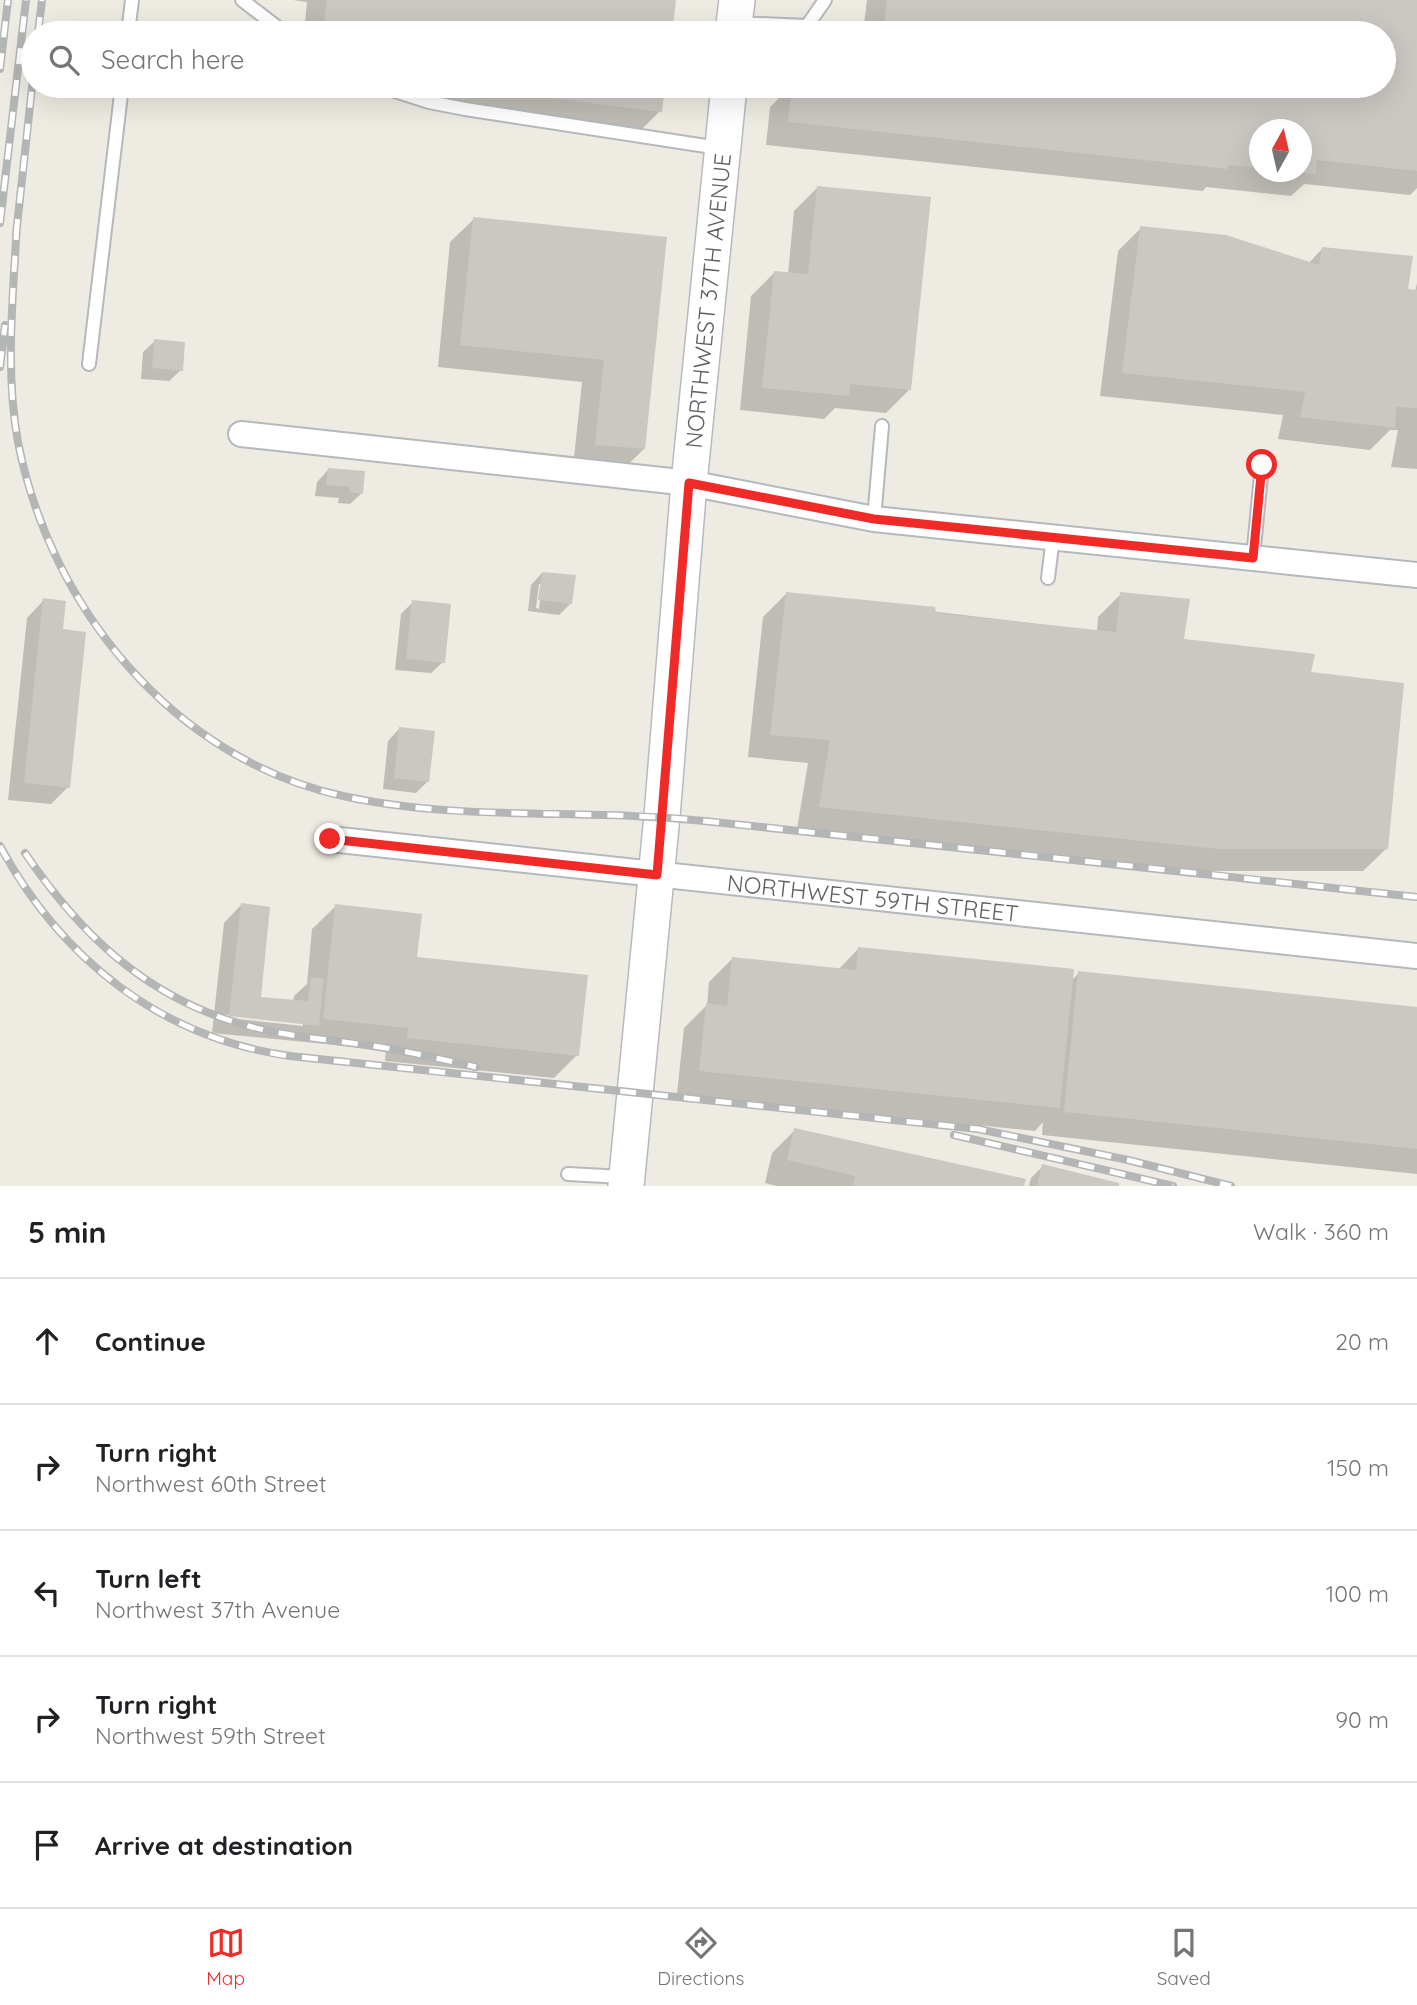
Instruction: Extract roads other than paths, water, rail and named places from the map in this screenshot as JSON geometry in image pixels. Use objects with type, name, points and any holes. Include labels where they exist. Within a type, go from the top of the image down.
[{"type":"street","name":"NORTHWEST 37TH AVENUE","points":[[627,1182],[657,875],[689,483],[728,98]]},
{"type":"street","points":[[242,434],[689,483],[874,519],[1417,575]]},
{"type":"street","name":"NORTHWEST 59TH STREET","points":[[330,839],[1417,956]]},
{"type":"lane","points":[[129,21],[132,0]]},
{"type":"lane","points":[[243,0],[270,21]]},
{"type":"lane","points":[[810,21],[825,0]]},
{"type":"lane","points":[[735,19],[756,21]]},
{"type":"lane","points":[[89,365],[121,98]]},
{"type":"lane","points":[[416,98],[466,109],[723,148]]},
{"type":"lane","points":[[874,519],[882,426]]},
{"type":"lane","points":[[1253,558],[1262,465]]},
{"type":"lane","points":[[1048,578],[1053,537]]},
{"type":"lane","points":[[568,1174],[627,1182]]},
{"type":"railway","points":[[0,69],[8,0]]},
{"type":"railway","points":[[24,21],[26,0]]},
{"type":"railway","points":[[39,21],[42,0]]},
{"type":"railway","points":[[0,223],[21,43]]},
{"type":"railway","points":[[16,235],[31,98]]},
{"type":"railway","points":[[17,224],[11,333],[14,415],[34,503],[58,562],[90,617],[129,667],[174,711],[225,748],[282,777],[343,796],[432,809],[704,821],[1417,897]]},
{"type":"railway","points":[[0,367],[5,325]]},
{"type":"railway","points":[[0,846],[25,887],[53,924],[119,987],[158,1011],[199,1031],[243,1046],[290,1056],[978,1129],[1128,1160],[1231,1186]]},
{"type":"railway","points":[[25,853],[68,910],[92,935],[145,979],[174,997],[206,1012],[256,1028],[394,1049],[476,1067]]},
{"type":"railway","points":[[954,1135],[1173,1186]]}]
